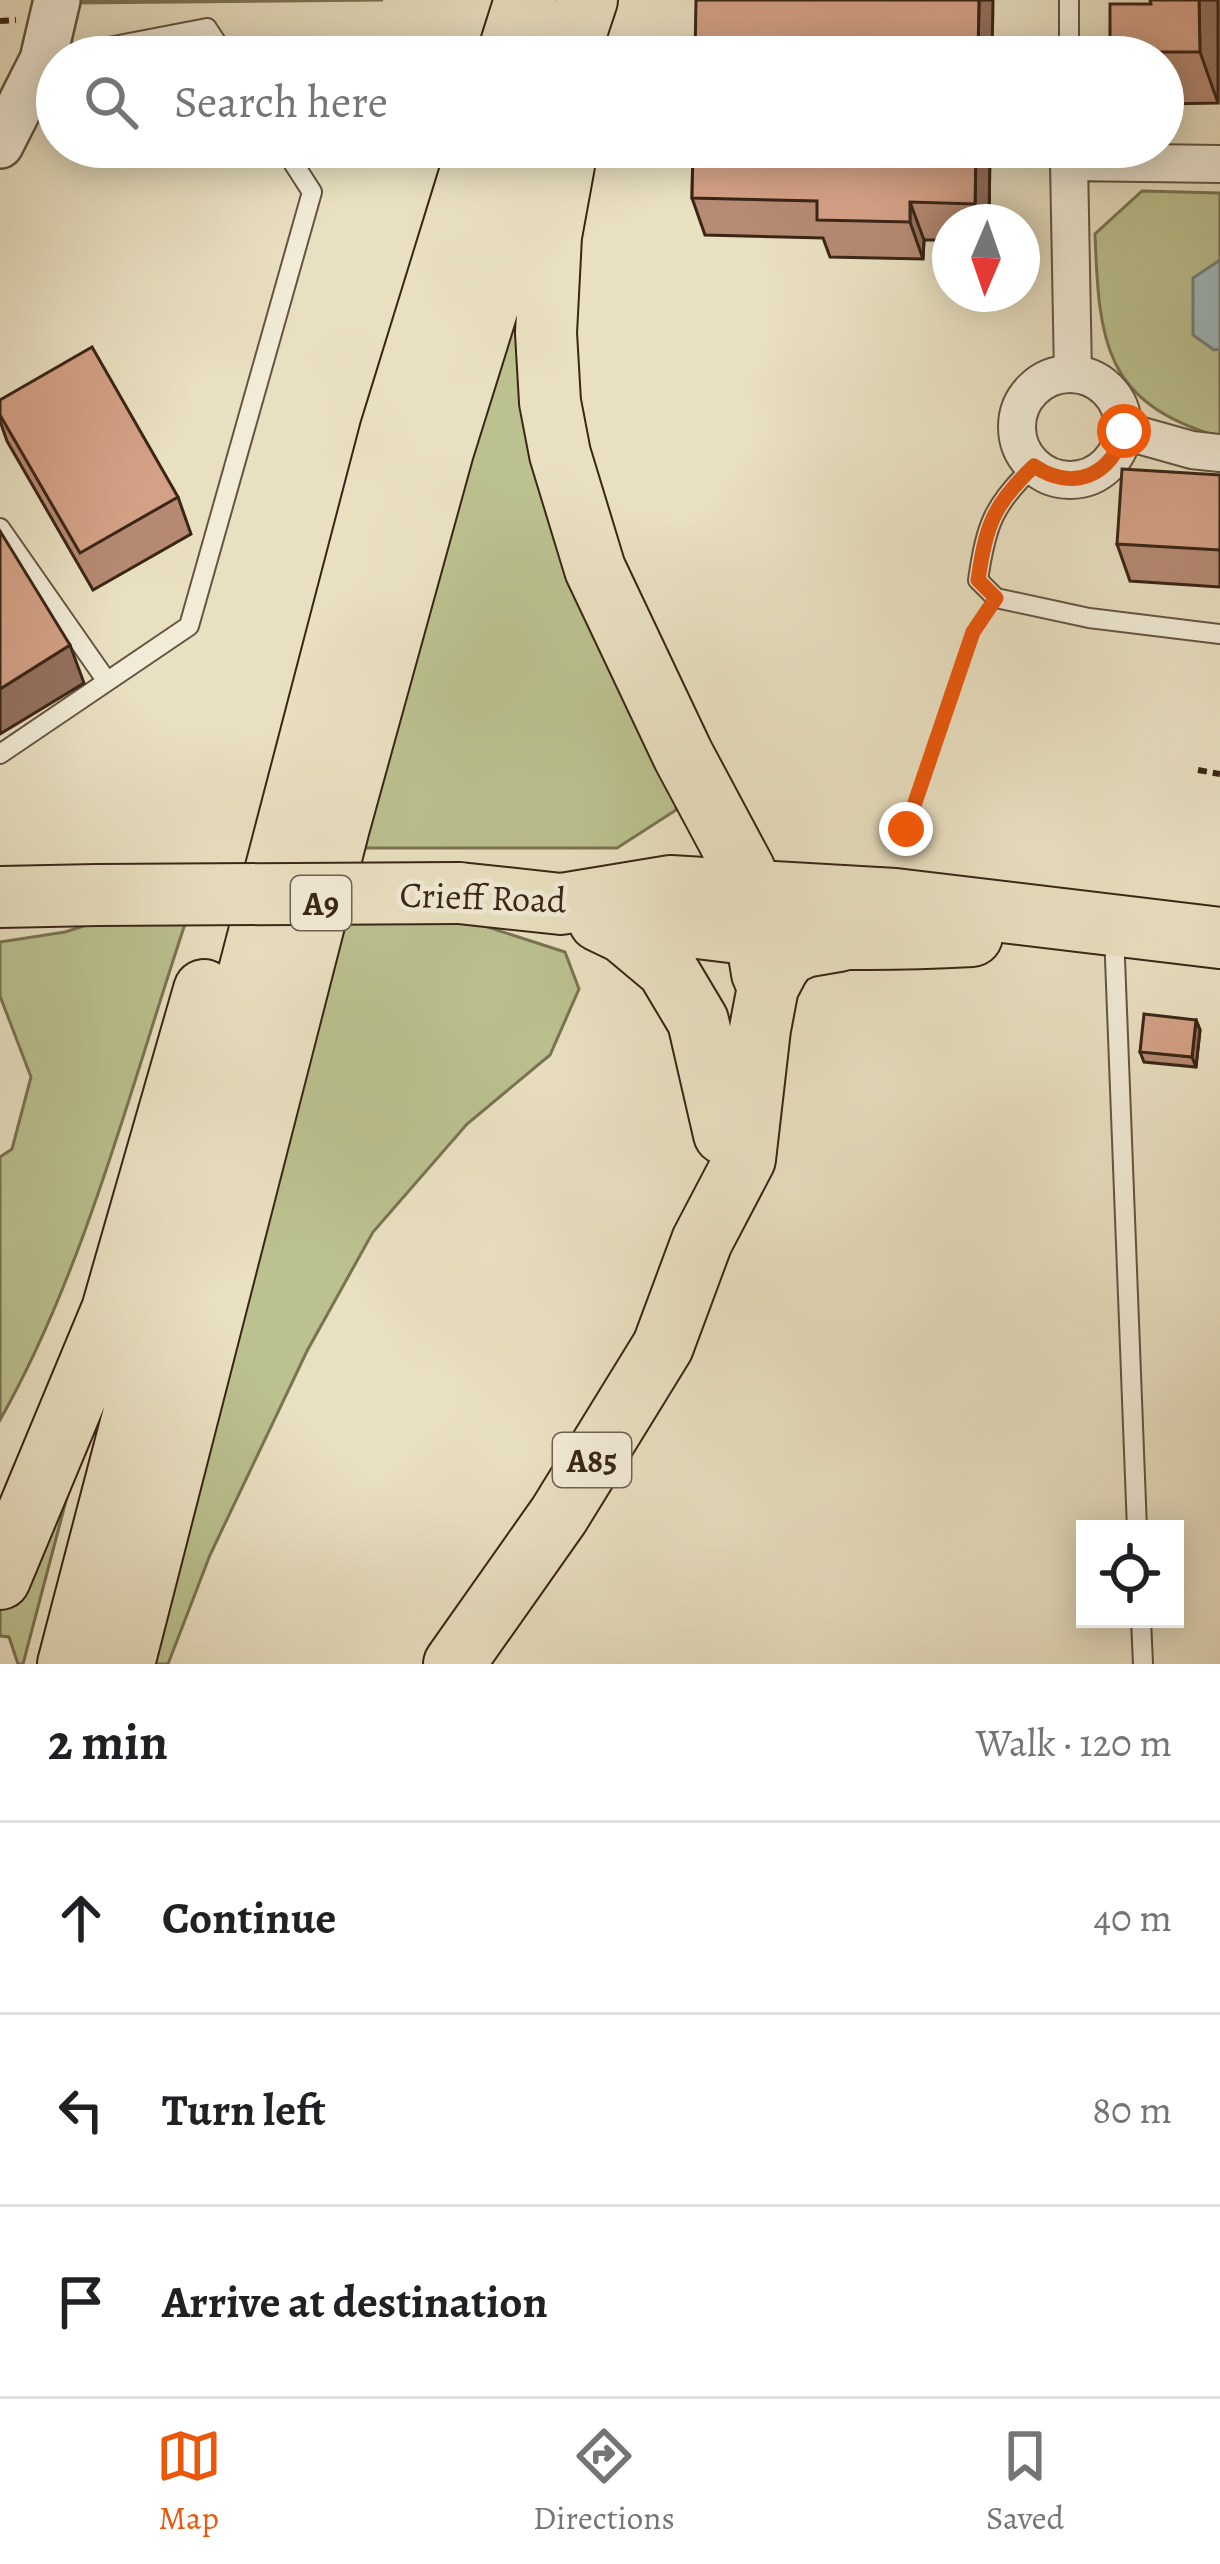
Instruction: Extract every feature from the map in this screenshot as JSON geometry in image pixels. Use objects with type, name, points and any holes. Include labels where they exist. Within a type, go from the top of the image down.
[{"type":"highway","points":[[514,36],[526,0]]},
{"type":"highway","points":[[576,36],[590,0]]},
{"type":"highway","points":[[585,36],[590,0]]},
{"type":"highway","name":"A9","points":[[0,1579],[112,1310],[174,1084],[268,785],[390,432],[472,168]]},
{"type":"highway","name":"A9","points":[[124,1664],[357,764],[443,451],[531,168]]},
{"type":"highway","points":[[563,168],[551,236],[546,333],[550,402],[560,454],[595,569],[683,755],[745,871],[745,1160],[702,1240]]},
{"type":"highway","name":"A9","points":[[68,1664],[390,432]]},
{"type":"highway","name":"Crieff Road","points":[[0,897],[459,893],[561,904],[670,886],[742,928]]},
{"type":"highway","name":"A85","points":[[742,928],[896,899],[1220,938]]},
{"type":"highway","name":"A85","points":[[561,904],[624,932],[667,969],[698,1022],[724,1134]]},
{"type":"highway","name":"A85","points":[[742,928],[838,941],[1114,928]]},
{"type":"highway","name":"A85","points":[[454,1664],[559,1515],[663,1346],[702,1240],[724,1134],[723,1003],[742,928]]},
{"type":"street","points":[[49,36],[57,0]]},
{"type":"street","points":[[0,145],[36,74]]},
{"type":"street","points":[[1184,162],[1220,164]]},
{"type":"street","points":[[1069,168],[1073,374]]},
{"type":"street","points":[[1073,374],[1104,386],[1116,398],[1124,431],[1111,462],[1082,479],[1064,480],[1034,466],[1017,437],[1021,404],[1042,381],[1073,374]]},
{"type":"street","points":[[1124,431],[1220,453]]},
{"type":"lane","points":[[1069,0],[1069,36]]},
{"type":"lane","points":[[158,36],[207,28],[212,36]]},
{"type":"lane","points":[[0,754],[189,626],[311,193],[296,168]]},
{"type":"lane","points":[[1034,466],[1001,498],[984,535],[978,580],[996,598],[1089,617],[1220,634]]},
{"type":"lane","points":[[0,528],[106,680]]},
{"type":"lane","points":[[1114,928],[1138,1520]]},
{"type":"lane","points":[[1141,1628],[1143,1664]]},
{"type":"path","points":[[896,899],[906,829],[973,632],[996,598]]},
{"type":"path","points":[[1198,770],[1220,774]]},
{"type":"green space","points":[[85,0],[383,0],[80,3]]},
{"type":"green space","points":[[1142,191],[1220,193],[1220,437],[1152,406],[1131,387],[1106,337],[1095,234]]},
{"type":"green space","points":[[532,260],[676,810],[617,848],[339,848]]},
{"type":"green space","points":[[112,917],[185,924],[81,1241],[30,1363],[0,1420],[0,1157],[12,1149],[31,1077],[0,996],[0,942],[65,932]]},
{"type":"green space","points":[[463,919],[565,952],[579,989],[550,1055],[467,1124],[373,1232],[307,1351],[210,1555],[168,1664],[138,1664],[328,921]]},
{"type":"green space","points":[[161,1140],[23,1664],[18,1664],[9,1637],[0,1636],[0,1519]]},
{"type":"water","points":[[1220,260],[1220,349],[1214,350],[1193,335],[1193,278]]},
{"type":"building","points":[[696,0],[979,0],[978,36],[695,36]]},
{"type":"building","points":[[1150,0],[1199,0],[1200,52],[1184,52],[1184,36],[1110,36],[1110,4],[1151,4]]},
{"type":"building","points":[[693,168],[976,168],[975,204],[910,202],[910,222],[817,220],[817,201],[692,198]]},
{"type":"building","points":[[92,347],[178,497],[80,553],[0,415],[0,400]]},
{"type":"building","points":[[1122,469],[1220,475],[1220,550],[1117,544]]},
{"type":"building","points":[[0,531],[70,645],[0,689]]},
{"type":"building","points":[[1144,1014],[1196,1020],[1192,1057],[1140,1052]]},
{"type":"route","points":[[906,829],[973,632],[996,598],[978,580],[984,535],[1001,498],[1034,466],[1064,480],[1097,473],[1120,448],[1124,431]]}]
